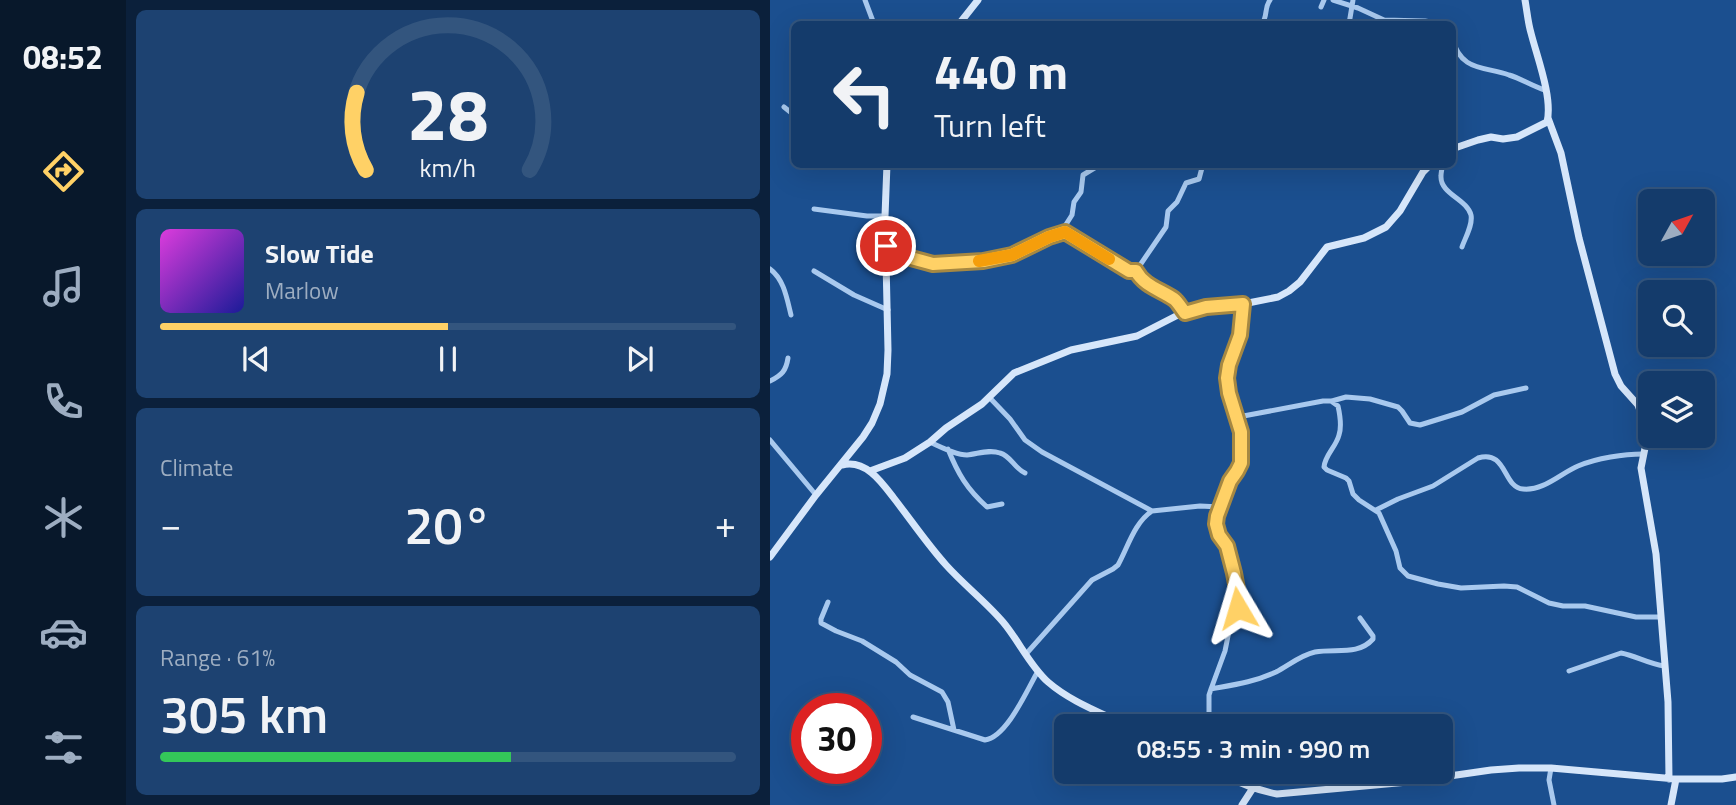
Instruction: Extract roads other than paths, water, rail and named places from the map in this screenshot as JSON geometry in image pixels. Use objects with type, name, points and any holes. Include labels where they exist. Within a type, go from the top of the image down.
[{"type":"street","points":[[865,0],[873,21]]},
{"type":"street","points":[[1264,21],[1270,0]]},
{"type":"street","points":[[1321,7],[1324,0]]},
{"type":"street","points":[[1333,0],[1352,3],[1390,21]]},
{"type":"street","points":[[1525,0],[1530,31],[1543,76],[1548,118],[1561,153],[1579,238],[1615,374],[1621,386],[1638,405],[1647,438],[1641,468],[1656,554],[1668,702],[1671,805]]},
{"type":"street","points":[[961,21],[976,1]]},
{"type":"street","points":[[1349,21],[1352,3]]},
{"type":"street","points":[[1456,46],[1461,55],[1475,66],[1508,74],[1545,90]]},
{"type":"street","points":[[784,107],[791,113]]},
{"type":"street","points":[[1456,148],[1491,137],[1517,137],[1540,126],[1548,118]]},
{"type":"street","points":[[770,557],[872,423],[884,391],[888,351],[885,216],[887,168]]},
{"type":"street","points":[[1065,232],[1074,202],[1081,192],[1083,175],[1094,168]]},
{"type":"street","points":[[1136,271],[1166,227],[1168,211],[1177,202],[1186,183],[1199,178],[1202,168]]},
{"type":"street","points":[[842,465],[848,463],[867,470],[905,458],[989,397],[1014,373],[1071,350],[1136,336],[1185,313],[1206,307],[1243,304],[1289,292],[1327,247],[1364,238],[1386,227],[1400,211],[1427,168]]},
{"type":"street","points":[[1442,168],[1442,183],[1471,215],[1462,247]]},
{"type":"street","points":[[814,209],[885,216]]},
{"type":"street","points":[[886,246],[911,258],[933,264],[983,261],[1012,255],[1065,232],[1129,271],[1136,271]]},
{"type":"street","points":[[770,269],[780,279],[791,315]]},
{"type":"street","points":[[814,271],[855,295],[888,310]]},
{"type":"street","points":[[1136,271],[1150,286],[1174,299],[1185,313]]},
{"type":"street","points":[[1208,714],[1211,688],[1230,626],[1237,614],[1239,600],[1227,546],[1219,535],[1216,524],[1230,481],[1241,463],[1241,432],[1227,378],[1240,335],[1243,304]]},
{"type":"street","points":[[770,381],[783,374],[788,358]]},
{"type":"street","points":[[1238,418],[1346,397],[1370,399],[1398,407],[1410,423],[1420,425],[1462,412],[1503,392],[1526,388]]},
{"type":"street","points":[[989,397],[1025,440],[1042,452],[1152,511],[1200,506],[1220,507]]},
{"type":"street","points":[[1332,401],[1338,406],[1339,438],[1324,467],[1346,478],[1353,495],[1381,516],[1400,568],[1408,576],[1461,588],[1517,587],[1549,603],[1563,606],[1585,606],[1636,617],[1661,617]]},
{"type":"street","points":[[770,440],[816,495]]},
{"type":"street","points":[[930,442],[961,454],[1003,453],[1014,466],[1026,473]]},
{"type":"street","points":[[855,447],[855,456],[882,482],[947,566],[1001,620],[1048,682],[1062,693],[1104,714]]},
{"type":"street","points":[[948,449],[958,475],[981,502],[987,507],[1002,504]]},
{"type":"street","points":[[1376,510],[1433,486],[1484,456],[1491,456],[1496,460],[1513,483],[1524,489],[1539,486],[1590,462],[1628,454],[1643,454]]},
{"type":"street","points":[[1026,654],[1092,580],[1118,565],[1139,524],[1152,511]]},
{"type":"street","points":[[828,602],[821,623],[862,641],[942,692],[948,702],[954,730]]},
{"type":"street","points":[[1211,688],[1246,683],[1317,652],[1341,652],[1366,647],[1373,636],[1360,618]]},
{"type":"street","points":[[1569,671],[1621,653],[1627,653],[1653,665],[1665,666]]},
{"type":"street","points":[[913,716],[985,740],[991,739],[1011,717],[1038,671]]},
{"type":"street","points":[[1551,768],[1549,780],[1554,805]]},
{"type":"street","points":[[1244,784],[1277,794],[1408,782],[1491,769],[1551,768],[1672,779],[1736,777]]},
{"type":"street","points":[[1242,805],[1253,788]]}]
